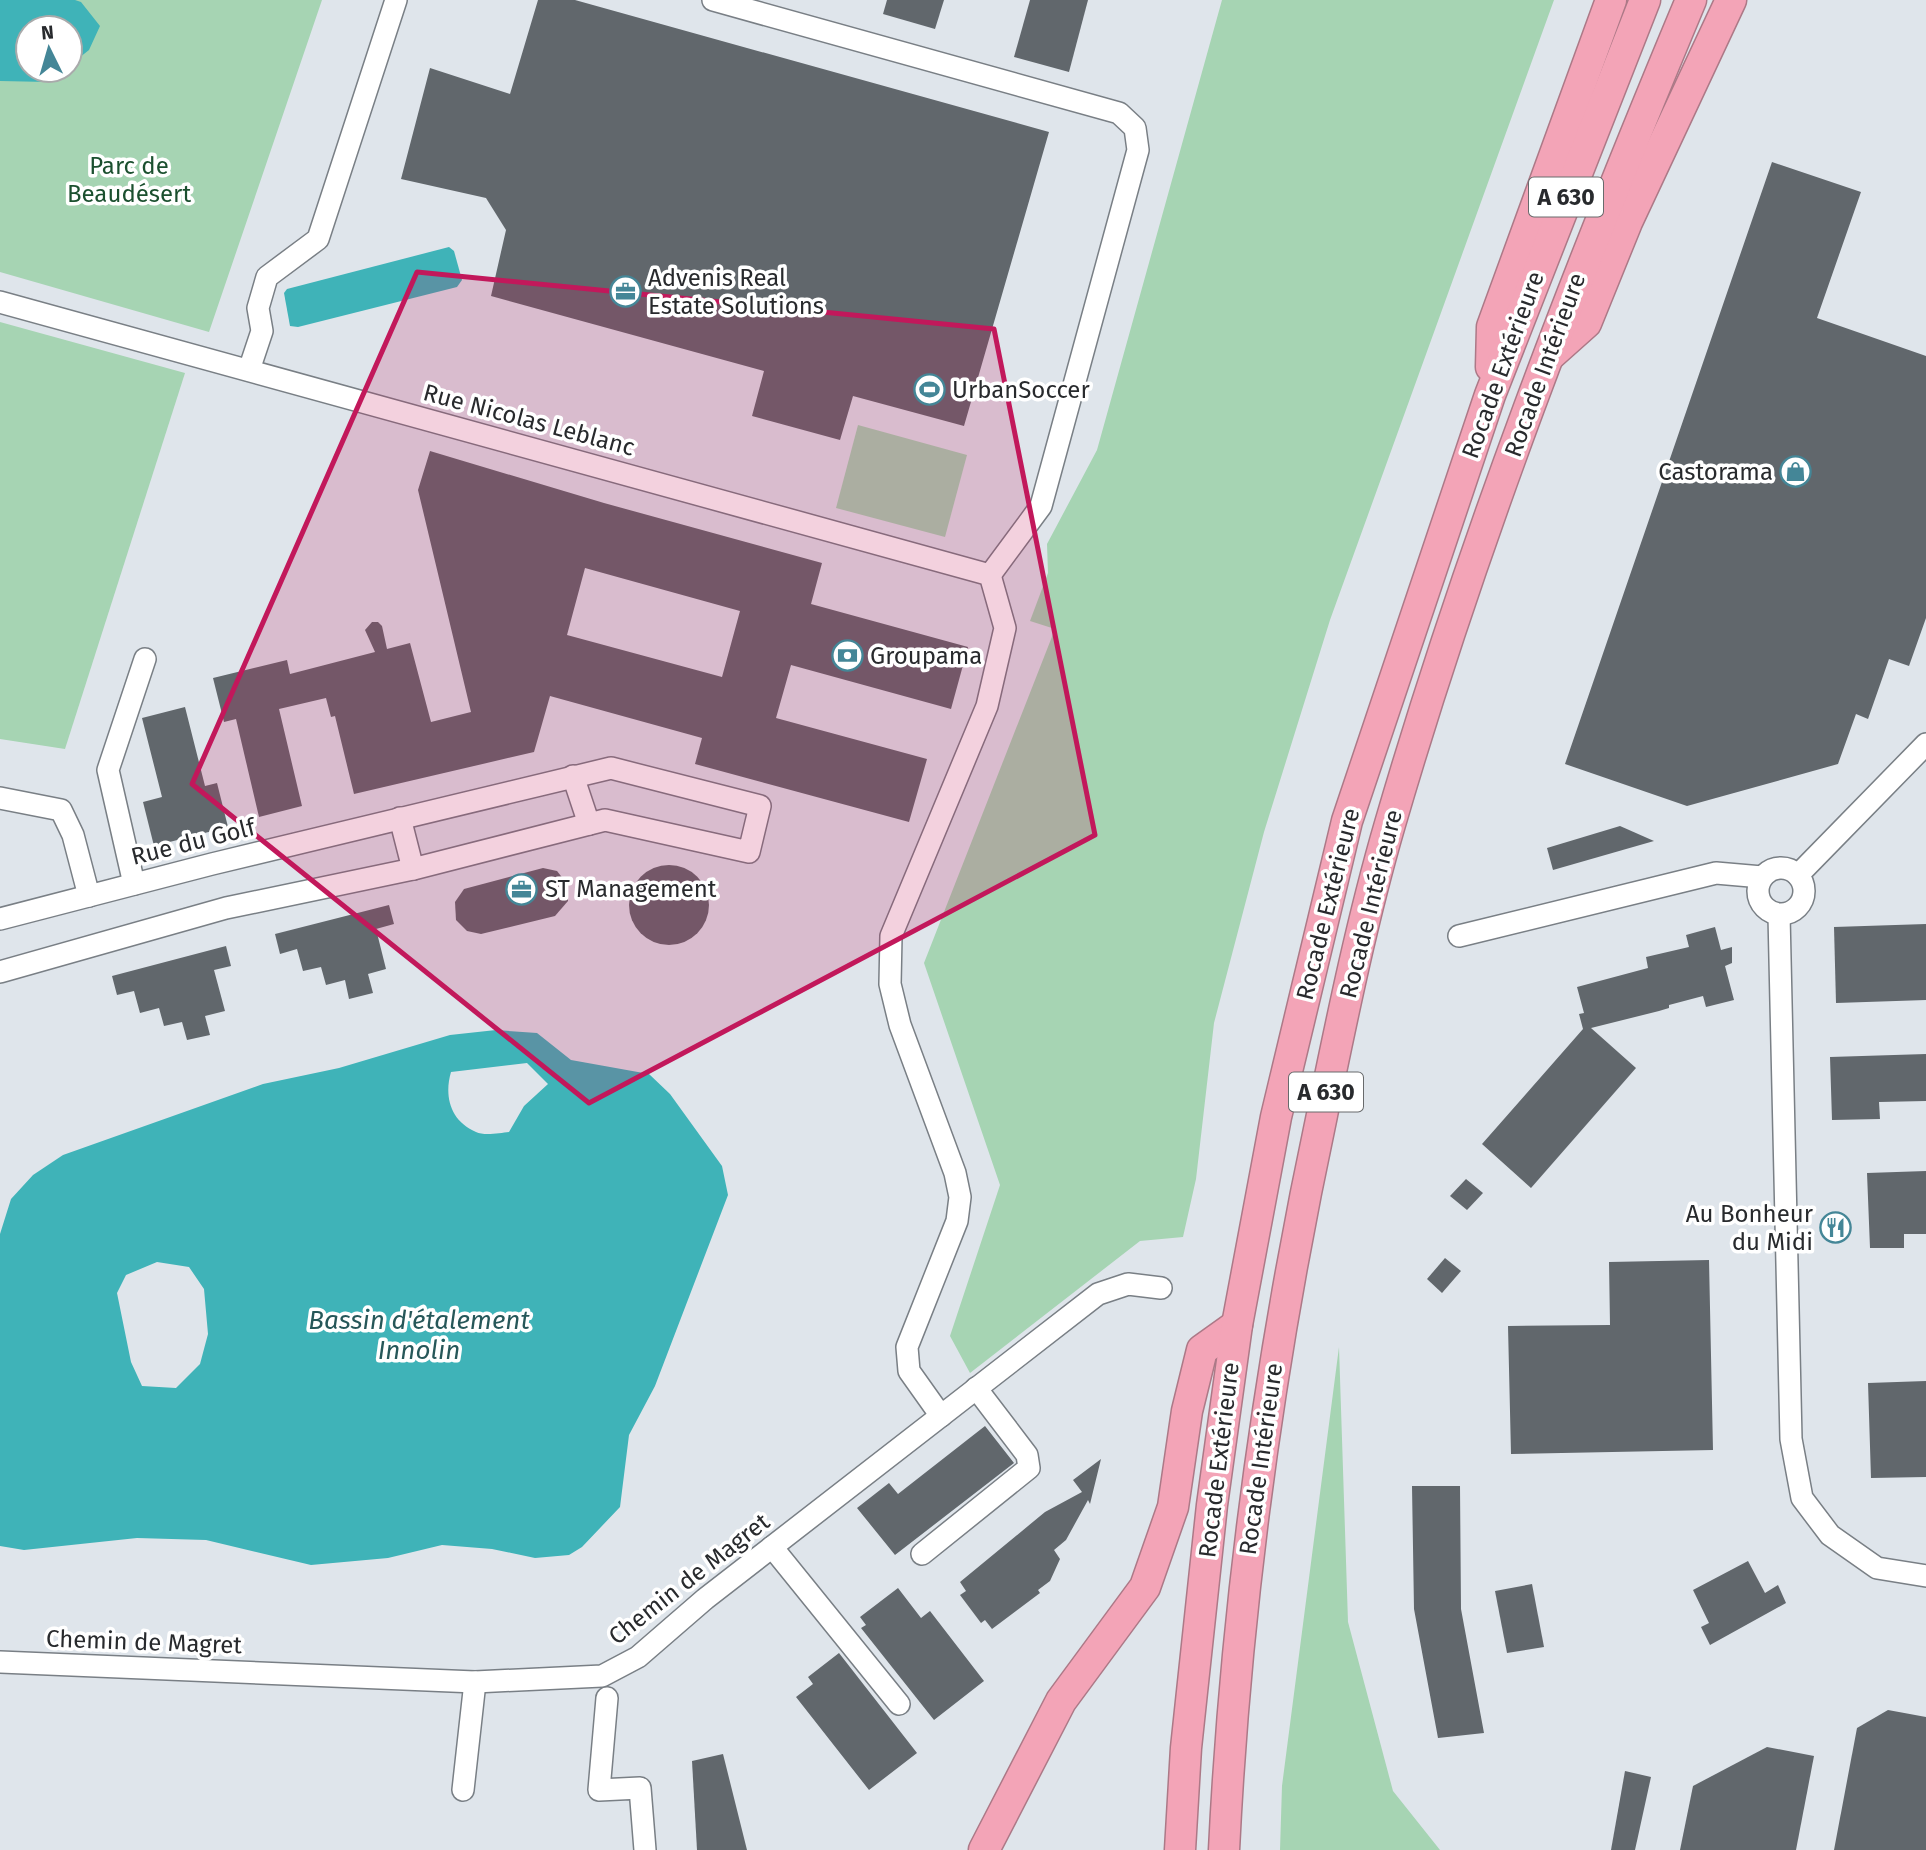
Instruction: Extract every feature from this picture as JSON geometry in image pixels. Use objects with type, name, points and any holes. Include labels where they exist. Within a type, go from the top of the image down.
[{"type":"highway","points":[[1490,395],[1492,327],[1611,0]]},
{"type":"highway","name":"Rocade Extérieure","points":[[1180,1850],[1186,1748],[1212,1504],[1237,1325],[1276,1117],[1348,821],[1490,395],[1645,0]]},
{"type":"highway","name":"Rocade Intérieure","points":[[1224,1850],[1229,1743],[1253,1500],[1290,1262],[1342,1018],[1390,826],[1463,595],[1546,358],[1690,0]]},
{"type":"highway","points":[[1546,358],[1586,323],[1627,222],[1731,0]]},
{"type":"highway","points":[[1678,115],[1743,0]]},
{"type":"highway","points":[[984,1850],[1061,1701],[1145,1587],[1173,1507],[1188,1411],[1202,1350],[1237,1325]]},
{"type":"street","points":[[249,370],[262,331],[258,308],[267,277],[318,239],[396,0]]},
{"type":"street","points":[[713,0],[1119,113],[1135,128],[1138,150],[1041,506],[990,575],[1005,628],[987,706],[891,936],[890,984],[900,1025],[955,1172],[960,1197],[957,1221],[907,1348],[909,1371],[941,1416]]},
{"type":"street","name":"Rue Nicolas Leblanc","points":[[0,302],[990,575]]},
{"type":"street","points":[[134,884],[108,770],[145,659]]},
{"type":"street","points":[[1798,875],[1926,744]]},
{"type":"street","name":"Rue du Golf","points":[[0,919],[611,768],[761,806],[749,852],[605,820],[589,824]]},
{"type":"street","points":[[0,972],[226,908],[413,869],[589,824],[573,776]]},
{"type":"street","points":[[0,798],[61,810],[74,835],[89,896]]},
{"type":"street","points":[[400,818],[413,869]]},
{"type":"street","points":[[1775,869],[1791,870],[1798,875],[1802,882],[1804,898],[1794,911],[1779,915],[1771,912],[1760,901],[1758,885],[1762,877],[1775,869]]},
{"type":"street","points":[[1459,936],[1716,873],[1762,877]]},
{"type":"street","points":[[1779,915],[1791,1439],[1802,1498],[1830,1535],[1877,1568],[1926,1576]]},
{"type":"street","name":"Chemin de Magret","points":[[0,1662],[475,1682],[602,1676],[638,1657],[772,1547],[1098,1294],[1128,1284],[1160,1288]]},
{"type":"street","points":[[922,1554],[1029,1468],[1027,1455],[976,1388]]},
{"type":"street","points":[[772,1547],[899,1704]]},
{"type":"street","points":[[463,1790],[475,1682]]},
{"type":"street","points":[[607,1698],[599,1790],[640,1788],[645,1850]]},
{"type":"highlighted area","points":[[417,272],[994,329],[1095,835],[589,1103],[192,784]]},
{"type":"green space","name":"Parc de Beaudésert","points":[[0,0],[322,0],[209,332],[0,272]]},
{"type":"green space","points":[[1222,0],[1554,0],[1330,620],[1264,832],[1214,1023],[1196,1179],[1183,1237],[1140,1241],[970,1373],[950,1336],[1000,1185],[924,963],[1055,629],[1030,621],[1048,573],[1047,544],[1097,450]]},
{"type":"green space","points":[[0,322],[185,373],[65,749],[0,739]]},
{"type":"green space","points":[[858,425],[967,455],[945,537],[836,508]]},
{"type":"green space","points":[[1339,1347],[1348,1622],[1393,1791],[1440,1850],[1280,1850],[1282,1786]]},
{"type":"water","points":[[0,0],[75,0],[81,2],[100,26],[89,50],[84,54],[84,14],[14,14],[14,81],[0,81]]},
{"type":"water","points":[[449,247],[454,251],[462,280],[457,287],[298,327],[290,326],[284,293],[287,289]]},
{"type":"water","name":"Bassin d'étalement Innolin","points":[[496,1030],[537,1033],[571,1060],[649,1074],[670,1094],[722,1166],[728,1195],[655,1386],[629,1435],[620,1507],[582,1547],[569,1555],[535,1558],[492,1549],[442,1545],[388,1558],[311,1565],[206,1540],[137,1538],[24,1550],[0,1546],[0,1234],[11,1199],[33,1175],[63,1155],[263,1084],[339,1068],[450,1035]],"holes":[[[527,1063],[548,1084],[524,1106],[509,1132],[479,1133],[467,1127],[455,1115],[448,1090],[451,1072]],[[157,1262],[189,1267],[204,1289],[208,1334],[200,1364],[176,1388],[142,1386],[131,1362],[117,1293],[126,1275]]]},
{"type":"building","points":[[538,0],[575,0],[1049,132],[964,426],[853,396],[840,440],[752,416],[764,371],[491,296],[506,230],[486,198],[401,179],[430,68],[510,94]]},
{"type":"building","points":[[887,0],[944,0],[935,29],[883,14]]},
{"type":"building","points":[[1030,0],[1088,0],[1069,72],[1014,57]]},
{"type":"building","name":"Castorama","points":[[1772,162],[1861,192],[1817,318],[1926,356],[1926,618],[1909,666],[1889,659],[1868,719],[1856,714],[1838,764],[1687,806],[1565,764]]},
{"type":"building","points":[[430,451],[604,503],[822,563],[811,604],[968,647],[951,709],[791,665],[776,718],[927,759],[909,822],[695,764],[702,738],[550,696],[534,752],[354,794],[335,716],[331,717],[326,698],[279,709],[302,806],[259,817],[236,719],[224,722],[213,678],[287,660],[290,674],[375,652],[365,630],[372,622],[378,622],[382,626],[387,649],[410,643],[431,722],[471,712],[418,490]],"holes":[[[585,568],[740,611],[722,677],[567,635]]]},
{"type":"building","points":[[185,707],[205,786],[217,783],[228,827],[154,846],[143,802],[162,797],[142,718]]},
{"type":"building","points":[[1620,826],[1654,841],[1553,870],[1547,848]]},
{"type":"building","points":[[669,865],[684,868],[697,877],[706,890],[709,905],[706,920],[697,933],[684,942],[669,945],[654,942],[641,933],[632,920],[629,905],[632,890],[641,877],[654,868]]},
{"type":"building","points":[[543,868],[557,871],[568,885],[568,901],[555,916],[481,934],[467,931],[456,920],[455,902],[464,889]]},
{"type":"building","points":[[389,905],[394,924],[376,929],[386,969],[368,974],[373,993],[349,999],[345,980],[326,985],[321,967],[303,971],[297,949],[280,954],[275,934]]},
{"type":"building","points":[[1926,924],[1926,1000],[1836,1003],[1834,927]]},
{"type":"building","points":[[1715,927],[1721,950],[1732,947],[1732,963],[1725,966],[1734,1000],[1706,1007],[1703,996],[1669,1005],[1669,1008],[1659,1011],[1591,1028],[1636,1068],[1531,1188],[1482,1144],[1583,1029],[1579,1014],[1584,1013],[1577,987],[1648,968],[1646,957],[1689,947],[1686,935]]},
{"type":"building","points":[[226,946],[231,966],[214,970],[225,1011],[205,1016],[210,1035],[187,1040],[182,1022],[164,1026],[159,1008],[140,1013],[134,991],[117,995],[112,976]]},
{"type":"building","points":[[1926,1054],[1926,1101],[1879,1102],[1880,1119],[1832,1120],[1830,1057]]},
{"type":"building","points":[[1926,1171],[1926,1234],[1904,1234],[1904,1248],[1870,1248],[1867,1173]]},
{"type":"building","points":[[1466,1179],[1483,1193],[1467,1210],[1450,1196]]},
{"type":"building","points":[[1445,1258],[1461,1271],[1442,1293],[1427,1279]]},
{"type":"building","points":[[1709,1260],[1713,1450],[1511,1454],[1508,1326],[1610,1325],[1609,1262]]},
{"type":"building","points":[[1926,1381],[1926,1477],[1871,1478],[1868,1383]]},
{"type":"building","points":[[985,1426],[1014,1463],[895,1555],[857,1508],[889,1483],[898,1494]]},
{"type":"building","points":[[1101,1459],[1090,1504],[1088,1500],[1066,1540],[1054,1550],[1060,1559],[1050,1581],[1038,1590],[1040,1593],[992,1629],[985,1620],[981,1623],[960,1595],[966,1591],[960,1582],[1045,1512],[1082,1492],[1073,1480]]},
{"type":"building","points":[[1412,1486],[1460,1486],[1461,1609],[1484,1733],[1438,1738],[1414,1609]]},
{"type":"building","points":[[1748,1561],[1765,1593],[1778,1585],[1786,1603],[1710,1645],[1701,1627],[1709,1623],[1693,1590]]},
{"type":"building","points":[[1532,1584],[1544,1647],[1507,1653],[1495,1591]]},
{"type":"building","points":[[898,1588],[921,1618],[930,1611],[984,1681],[934,1720],[861,1628],[866,1625],[860,1617]]},
{"type":"building","points":[[839,1653],[917,1753],[869,1790],[796,1697],[813,1684],[808,1677]]},
{"type":"building","points":[[1888,1710],[1926,1717],[1926,1850],[1834,1850],[1857,1728]]},
{"type":"building","points":[[1767,1747],[1814,1756],[1796,1850],[1680,1850],[1693,1786]]},
{"type":"building","points":[[723,1754],[747,1850],[697,1850],[692,1761]]},
{"type":"building","points":[[1625,1771],[1651,1777],[1635,1850],[1611,1850]]},
{"type":"place","name":"Advenis Real Estate Solutions","points":[[625,292]]},
{"type":"place","name":"UrbanSoccer","points":[[929,390]]},
{"type":"place","name":"Castorama","points":[[1796,472]]},
{"type":"place","name":"Groupama","points":[[847,656]]},
{"type":"place","name":"ST Management","points":[[522,889]]},
{"type":"place","name":"Au Bonheur du Midi","points":[[1836,1228]]}]
